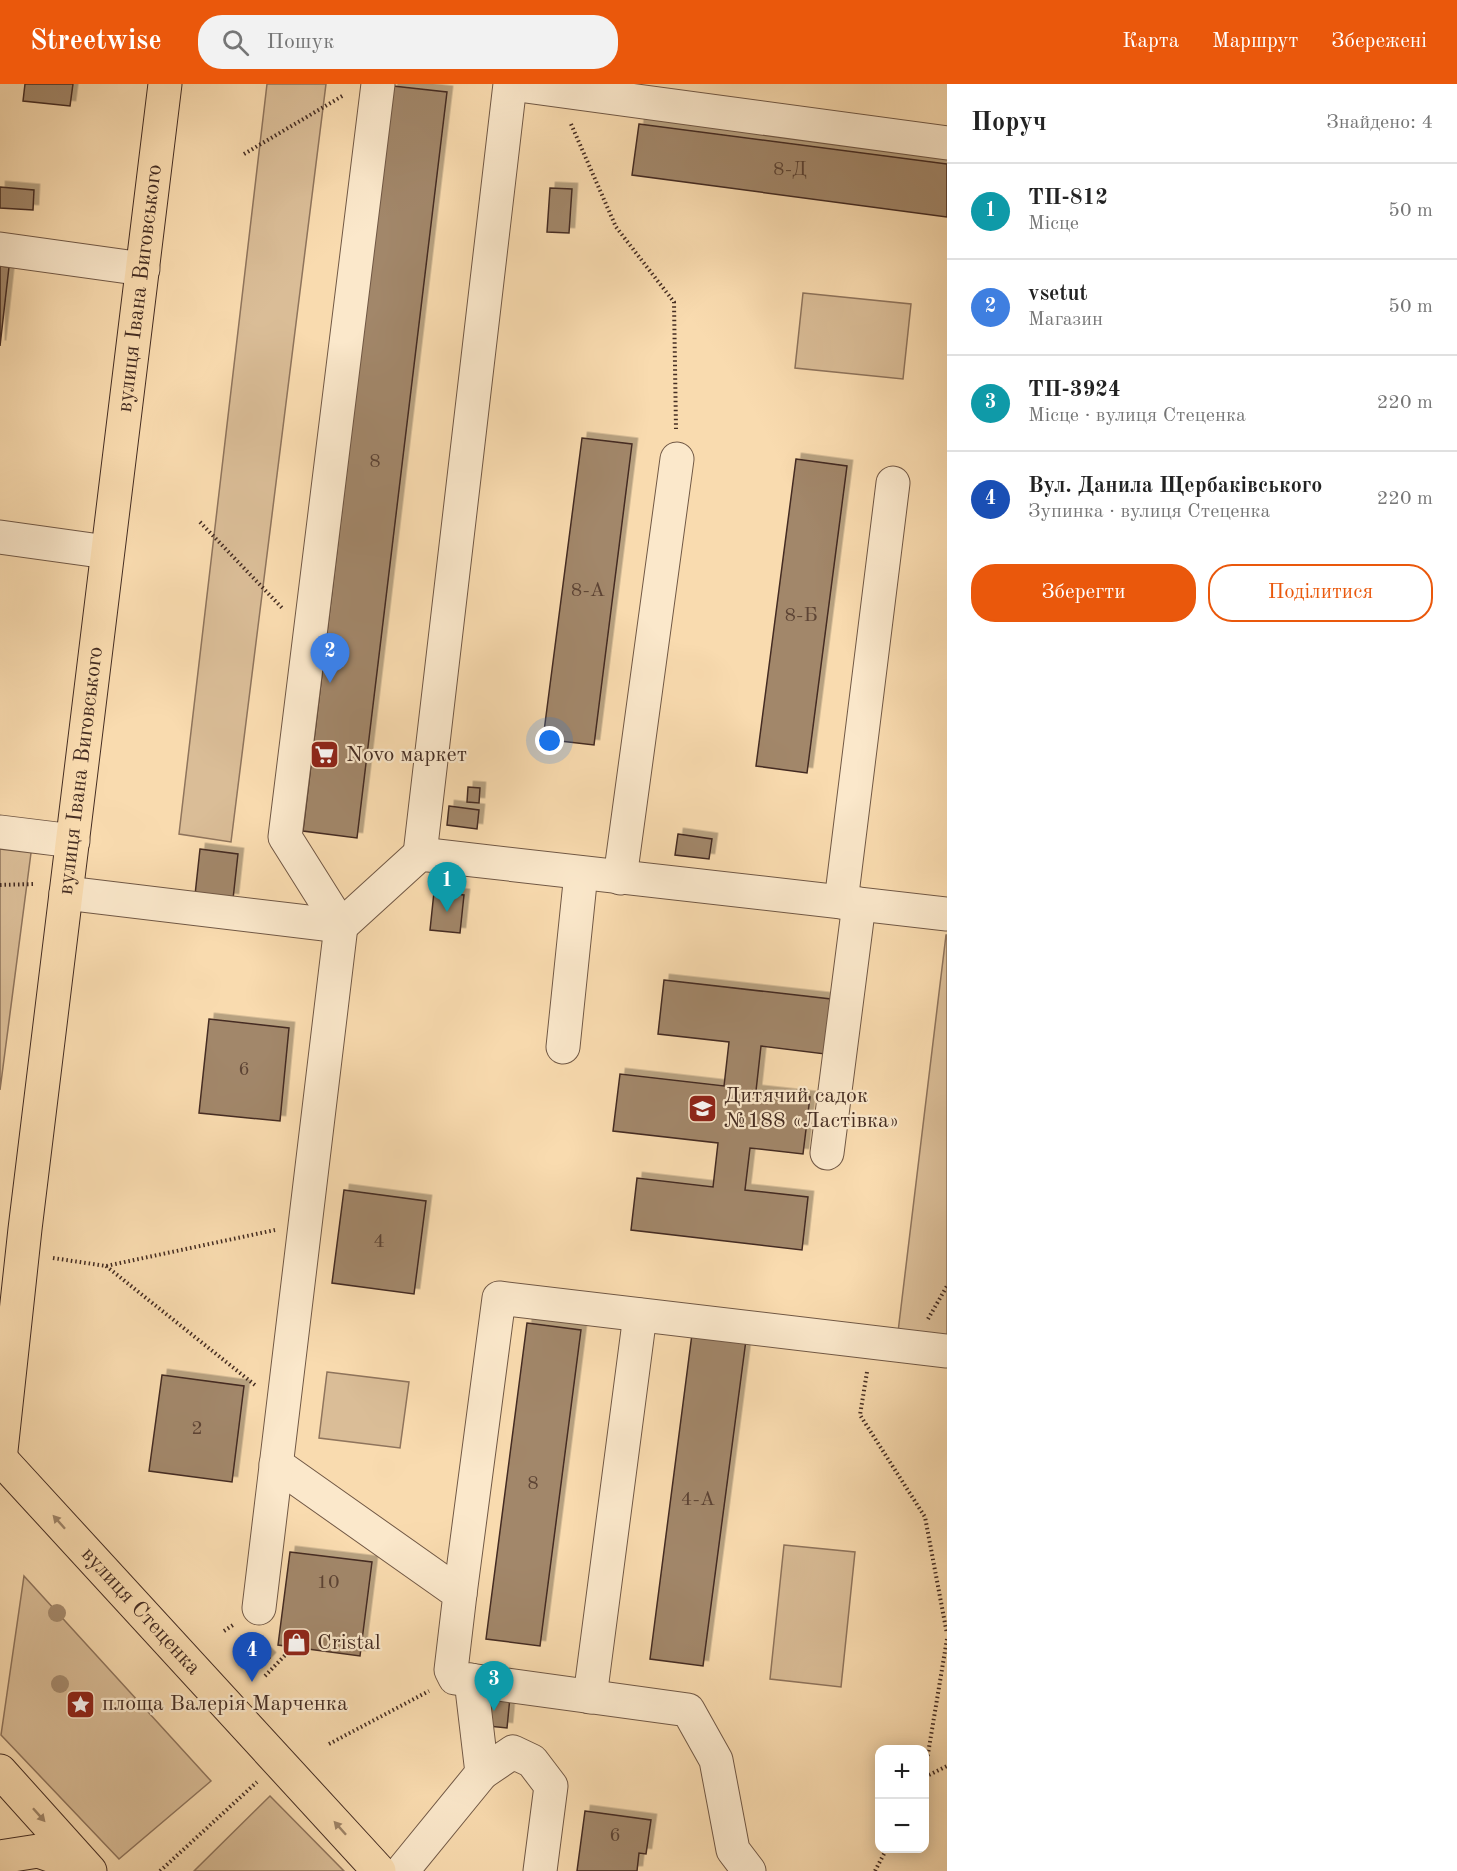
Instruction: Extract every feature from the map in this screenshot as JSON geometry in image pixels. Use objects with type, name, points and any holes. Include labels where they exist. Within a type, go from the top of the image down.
[{"type":"main road","name":"вулиця Івана Виговського","points":[[0,1458],[36,1256],[66,893],[165,84]]},
{"type":"main road","points":[[0,1282],[36,1256]]},
{"type":"main road","name":"вулиця Стеценка","points":[[0,1458],[379,1871]]},
{"type":"main road","points":[[0,1772],[88,1869]]},
{"type":"main road","points":[[0,1857],[38,1851],[88,1869]]},
{"type":"street","points":[[66,893],[341,926],[420,854],[511,84],[947,143]]},
{"type":"street","points":[[259,1608],[341,926],[285,837],[310,638],[365,87]]},
{"type":"street","points":[[0,249],[143,269]]},
{"type":"street","points":[[620,878],[677,459]]},
{"type":"street","points":[[827,1153],[893,483]]},
{"type":"street","points":[[0,537],[107,552]]},
{"type":"street","points":[[0,832],[73,841]]},
{"type":"street","points":[[420,854],[947,914]]},
{"type":"street","points":[[563,1047],[581,873]]},
{"type":"street","points":[[749,1871],[732,1850],[716,1760],[688,1710],[463,1679],[451,1670],[499,1298],[947,1351]]},
{"type":"street","points":[[590,1697],[640,1315]]},
{"type":"street","points":[[276,1464],[460,1593]]},
{"type":"street","points":[[463,1679],[482,1773]]},
{"type":"street","points":[[402,1871],[482,1773],[513,1752],[532,1761],[551,1786],[540,1871]]},
{"type":"path","points":[[244,154],[365,87]]},
{"type":"path","points":[[556,90],[616,227],[674,302],[677,459]]},
{"type":"path","points":[[200,522],[310,638]]},
{"type":"path","points":[[0,885],[33,884]]},
{"type":"path","points":[[36,1256],[106,1266],[305,1223]]},
{"type":"path","points":[[106,1266],[249,1378],[282,1416]]},
{"type":"path","points":[[872,1341],[860,1415],[925,1517],[947,1634]]},
{"type":"path","points":[[929,1753],[947,1639]]},
{"type":"path","points":[[265,1676],[293,1647]]},
{"type":"path","points":[[329,1744],[463,1679]]},
{"type":"path","points":[[929,1776],[947,1766]]},
{"type":"path","points":[[160,1871],[257,1782]]},
{"type":"path","points":[[875,1871],[884,1853]]},
{"type":"shaded area","points":[[267,84],[326,84],[231,842],[179,834]]},
{"type":"shaded area","points":[[803,293],[911,304],[903,379],[795,368]]},
{"type":"shaded area","points":[[0,825],[34,830],[0,1090]]},
{"type":"shaded area","points":[[947,935],[947,1338],[898,1332]]},
{"type":"shaded area","points":[[327,1372],[409,1382],[400,1448],[319,1438]]},
{"type":"shaded area","points":[[784,1545],[855,1552],[841,1687],[770,1679]]},
{"type":"shaded area","points":[[24,1576],[211,1781],[119,1859],[1,1735]]},
{"type":"shaded area","points":[[270,1796],[344,1871],[194,1871]]},
{"type":"building","points":[[25,84],[73,84],[70,106],[23,101]]},
{"type":"building","points":[[393,86],[447,92],[357,838],[303,831]]},
{"type":"building","points":[[639,124],[947,164],[947,217],[632,175]]},
{"type":"building","points":[[0,187],[34,190],[33,210],[0,208]]},
{"type":"building","points":[[550,188],[572,189],[569,233],[547,232]]},
{"type":"building","points":[[0,266],[9,267],[0,346]]},
{"type":"building","points":[[582,438],[632,444],[594,745],[543,739]]},
{"type":"building","points":[[796,459],[847,466],[807,773],[756,766]]},
{"type":"building","points":[[468,787],[480,788],[479,803],[467,802]]},
{"type":"building","points":[[449,806],[479,810],[477,829],[447,825]]},
{"type":"building","points":[[678,834],[712,839],[709,859],[675,855]]},
{"type":"building","points":[[200,849],[238,854],[233,899],[195,895]]},
{"type":"building","points":[[434,892],[464,895],[460,933],[430,930]]},
{"type":"building","points":[[664,980],[831,999],[825,1054],[761,1046],[756,1091],[810,1097],[803,1154],[750,1148],[745,1190],[808,1197],[802,1250],[631,1230],[637,1178],[713,1187],[718,1143],[613,1131],[620,1074],[724,1086],[729,1042],[658,1034]]},
{"type":"building","points":[[209,1019],[289,1028],[280,1121],[199,1113]]},
{"type":"building","points":[[344,1190],[426,1201],[414,1294],[332,1283]]},
{"type":"building","points":[[527,1323],[581,1330],[540,1646],[486,1639]]},
{"type":"building","points":[[692,1334],[746,1340],[703,1666],[650,1659]]},
{"type":"building","points":[[162,1375],[244,1386],[232,1482],[149,1471]]},
{"type":"building","points":[[290,1552],[372,1562],[360,1656],[278,1645]]},
{"type":"building","points":[[257,1645],[270,1658],[261,1667],[248,1654]]},
{"type":"building","points":[[482,1695],[510,1697],[507,1728],[479,1725]]},
{"type":"building","points":[[585,1811],[651,1820],[646,1854],[639,1853],[637,1871],[577,1871]]},
{"type":"place","name":"vsetut","points":[[330,683]]},
{"type":"place","name":"Novo маркет","points":[[325,755]]},
{"type":"place","name":"ТП-812","points":[[447,912]]},
{"type":"place","name":"Дитячий садок №188 «Ластівка»","points":[[703,1109]]},
{"type":"place","name":"Cristal","points":[[296,1643]]},
{"type":"place","name":"Вул. Данила Щербаківського","points":[[252,1682]]},
{"type":"place","name":"площа Валерія Марченка","points":[[81,1704]]},
{"type":"place","name":"ТП-3924","points":[[494,1711]]}]
